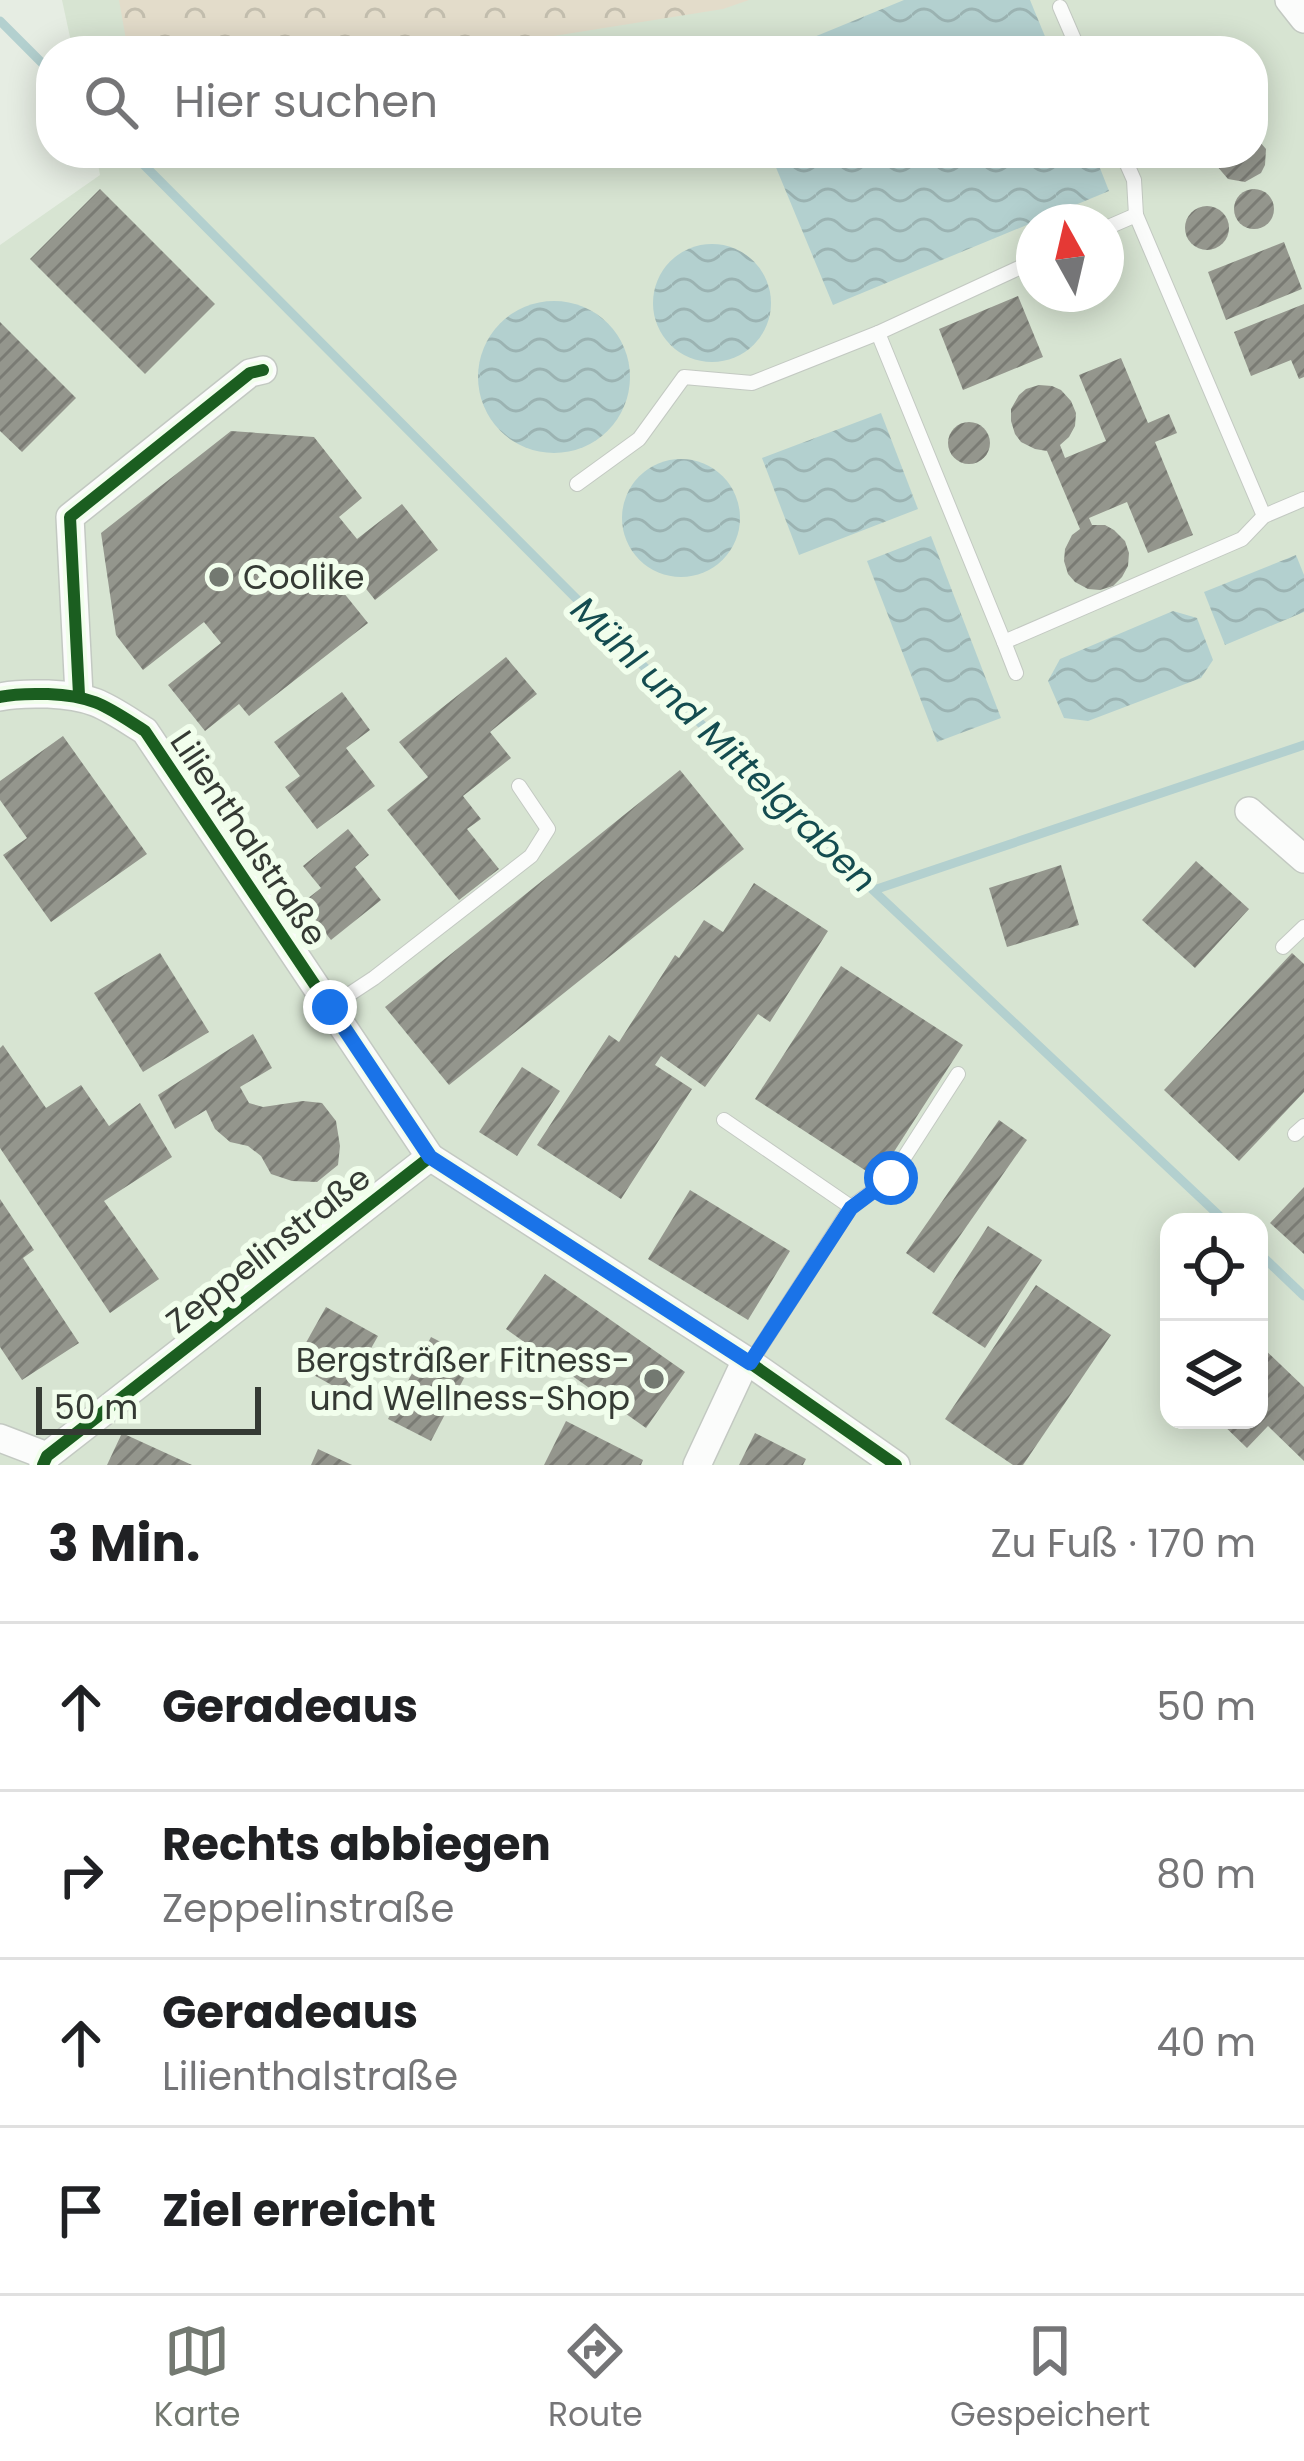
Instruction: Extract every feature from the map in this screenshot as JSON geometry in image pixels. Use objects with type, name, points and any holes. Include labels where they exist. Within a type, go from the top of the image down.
[{"type":"street","points":[[1288,0],[1304,19]]},
{"type":"street","points":[[80,695],[70,517],[250,373],[263,370]]},
{"type":"street","name":"Lilienthalstraße","points":[[0,697],[14,693],[80,695],[145,731],[430,1157]]},
{"type":"street","points":[[1249,811],[1304,859]]},
{"type":"street","points":[[430,1157],[748,1361],[896,1465]]},
{"type":"street","name":"Zeppelinstraße","points":[[45,1460],[430,1157]]},
{"type":"street","points":[[697,1465],[748,1361]]},
{"type":"street","points":[[0,1438],[45,1460]]},
{"type":"lane","points":[[1060,7],[1073,36]]},
{"type":"lane","points":[[1129,168],[1136,214],[1264,516]]},
{"type":"lane","points":[[1124,220],[1136,214]]},
{"type":"lane","points":[[577,484],[639,439],[684,377],[752,383],[878,333],[1016,269]]},
{"type":"lane","points":[[878,333],[1016,674]]},
{"type":"lane","points":[[1004,642],[1242,539],[1264,516],[1304,499]]},
{"type":"lane","points":[[330,1007],[531,856],[548,829],[520,786]]},
{"type":"lane","points":[[1282,946],[1304,926]]},
{"type":"lane","points":[[748,1361],[851,1208],[891,1178],[958,1074]]},
{"type":"lane","points":[[724,1120],[851,1208]]},
{"type":"shaded area","points":[[62,0],[1304,0],[1304,1465],[0,1465],[0,245],[100,175],[99,168],[1268,168],[1268,36],[70,36]]},
{"type":"green space","points":[[119,0],[749,0],[723,9],[554,36],[125,36]]},
{"type":"water","points":[[904,0],[1030,0],[1045,36],[816,36]]},
{"type":"water","points":[[776,168],[1100,168],[1109,191],[1078,204],[1016,204],[1016,229],[833,305]]},
{"type":"water","points":[[712,244],[734,249],[754,261],[766,281],[771,303],[766,325],[754,345],[734,357],[712,362],[690,357],[670,345],[658,325],[653,303],[658,281],[670,261],[690,249]]},
{"type":"water","points":[[554,301],[583,307],[608,323],[624,348],[630,377],[624,406],[608,431],[583,447],[554,453],[525,447],[500,431],[484,406],[478,377],[484,348],[500,323],[525,307]]},
{"type":"water","points":[[881,413],[918,509],[799,555],[762,458]]},
{"type":"water","points":[[681,459],[703,464],[723,476],[735,496],[740,518],[735,540],[723,560],[703,572],[681,577],[659,572],[639,560],[627,540],[622,518],[627,496],[639,476],[659,464]]},
{"type":"water","points":[[931,536],[1001,718],[937,742],[867,561]]},
{"type":"water","points":[[1296,555],[1304,575],[1304,612],[1225,645],[1204,592]]},
{"type":"water","points":[[1173,611],[1197,618],[1213,660],[1201,678],[1088,721],[1064,718],[1048,681],[1060,659]]},
{"type":"building","points":[[1219,168],[1264,168],[1245,182],[1228,179]]},
{"type":"building","points":[[100,189],[215,304],[145,374],[30,259]]},
{"type":"building","points":[[1254,189],[1268,195],[1274,209],[1268,223],[1254,229],[1240,223],[1234,209],[1240,195]]},
{"type":"building","points":[[1207,206],[1223,212],[1229,228],[1223,244],[1207,250],[1191,244],[1185,228],[1191,212]]},
{"type":"building","points":[[1284,242],[1302,289],[1226,320],[1208,272]]},
{"type":"building","points":[[1016,297],[1016,312],[1025,312],[1043,357],[963,390],[939,329]]},
{"type":"building","points":[[1304,304],[1304,377],[1299,379],[1291,360],[1251,376],[1234,332]]},
{"type":"building","points":[[0,322],[76,398],[22,452],[0,431]]},
{"type":"building","points":[[1121,358],[1148,423],[1169,414],[1177,433],[1155,442],[1193,535],[1148,553],[1127,502],[1089,518],[1092,525],[1114,530],[1129,553],[1128,566],[1113,586],[1088,589],[1068,574],[1064,561],[1072,535],[1080,529],[1047,451],[1021,442],[1011,409],[1026,389],[1052,386],[1071,401],[1076,413],[1075,426],[1060,445],[1065,458],[1106,441],[1079,375]]},
{"type":"building","points":[[969,422],[984,428],[990,443],[984,458],[969,464],[954,458],[948,443],[954,428]]},
{"type":"building","name":"Coolike","points":[[231,431],[314,437],[362,498],[339,517],[357,539],[402,504],[438,550],[375,600],[355,575],[339,587],[368,623],[249,716],[239,704],[205,731],[168,685],[221,643],[204,622],[143,670],[116,635],[101,533]]},
{"type":"building","points":[[506,657],[537,694],[490,732],[511,758],[463,796],[481,819],[467,829],[499,869],[459,900],[387,810],[428,777],[399,742]]},
{"type":"building","points":[[342,692],[370,730],[346,748],[375,786],[317,829],[285,787],[300,776],[274,742]]},
{"type":"building","points":[[63,736],[147,854],[51,922],[3,855],[27,838],[0,800],[0,781]]},
{"type":"building","points":[[680,770],[744,849],[449,1085],[385,1007]]},
{"type":"building","points":[[348,829],[369,855],[355,867],[381,900],[331,940],[302,903],[321,888],[303,866]]},
{"type":"building","points":[[1196,861],[1249,909],[1195,968],[1142,920]]},
{"type":"building","points":[[1061,865],[1079,925],[1007,947],[989,888]]},
{"type":"building","points":[[754,883],[828,931],[770,1022],[758,1014],[705,1087],[661,1056],[655,1065],[692,1089],[621,1199],[537,1145],[609,1035],[619,1042],[675,955],[679,958],[704,920],[723,932]]},
{"type":"building","points":[[160,953],[209,1032],[143,1072],[94,993]]},
{"type":"building","points":[[1292,953],[1304,964],[1304,1092],[1239,1161],[1164,1090]]},
{"type":"building","points":[[841,966],[963,1045],[877,1178],[755,1099]]},
{"type":"building","points":[[253,1034],[272,1068],[240,1087],[249,1103],[263,1107],[322,1103],[336,1121],[338,1165],[317,1182],[271,1174],[261,1156],[248,1146],[230,1142],[215,1129],[206,1110],[175,1129],[158,1095]]},
{"type":"building","points":[[3,1045],[46,1108],[81,1085],[109,1126],[140,1103],[172,1157],[104,1201],[159,1279],[110,1313],[0,1148]]},
{"type":"building","points":[[522,1067],[560,1091],[517,1156],[479,1132]]},
{"type":"building","points":[[999,1120],[1027,1140],[934,1273],[906,1253]]},
{"type":"building","points":[[1304,1187],[1304,1254],[1270,1223]]},
{"type":"building","points":[[690,1190],[790,1251],[748,1320],[648,1259]]},
{"type":"building","points":[[0,1199],[34,1250],[23,1258],[79,1343],[22,1380],[0,1347]]},
{"type":"building","points":[[988,1226],[1042,1260],[985,1348],[932,1313]]},
{"type":"building","points":[[545,1274],[685,1372],[646,1428],[506,1329]]},
{"type":"building","points":[[1036,1285],[1111,1335],[1023,1465],[1013,1465],[945,1419]]},
{"type":"building","points":[[326,1307],[378,1336],[346,1393],[294,1364]]},
{"type":"building","points":[[431,1337],[474,1359],[431,1441],[388,1419]]},
{"type":"building","points":[[1268,1353],[1304,1387],[1304,1461],[1268,1426]]},
{"type":"building","points":[[566,1421],[643,1460],[641,1465],[544,1465]]},
{"type":"building","points":[[1227,1429],[1265,1429],[1247,1448]]},
{"type":"building","points":[[122,1433],[192,1465],[107,1465]]},
{"type":"building","points":[[755,1433],[806,1459],[803,1465],[739,1465]]},
{"type":"building","points":[[318,1449],[352,1465],[311,1465]]},
{"type":"waterway","name":"Mühl und Mittelgraben","points":[[0,21],[36,57]]},
{"type":"waterway","name":"Mühl und Mittelgraben","points":[[147,168],[774,797],[1216,1213]]},
{"type":"waterway","points":[[874,890],[1304,745]]},
{"type":"waterway","name":"Mühl und Mittelgraben","points":[[1268,1262],[1304,1296]]},
{"type":"cycle path","points":[[79,695],[70,517],[250,373],[263,370]]},
{"type":"cycle path","points":[[0,697],[78,697],[110,709],[145,731],[430,1157]]},
{"type":"cycle path","points":[[43,1465],[47,1456],[430,1157],[746,1360],[896,1465]]},
{"type":"place","name":"Coolike","points":[[219,577]]},
{"type":"place","name":"Bergsträßer Fitness- und Wellness-Shop","points":[[654,1379]]},
{"type":"route","points":[[330,1007],[430,1157],[750,1363],[851,1208],[891,1178]]}]
